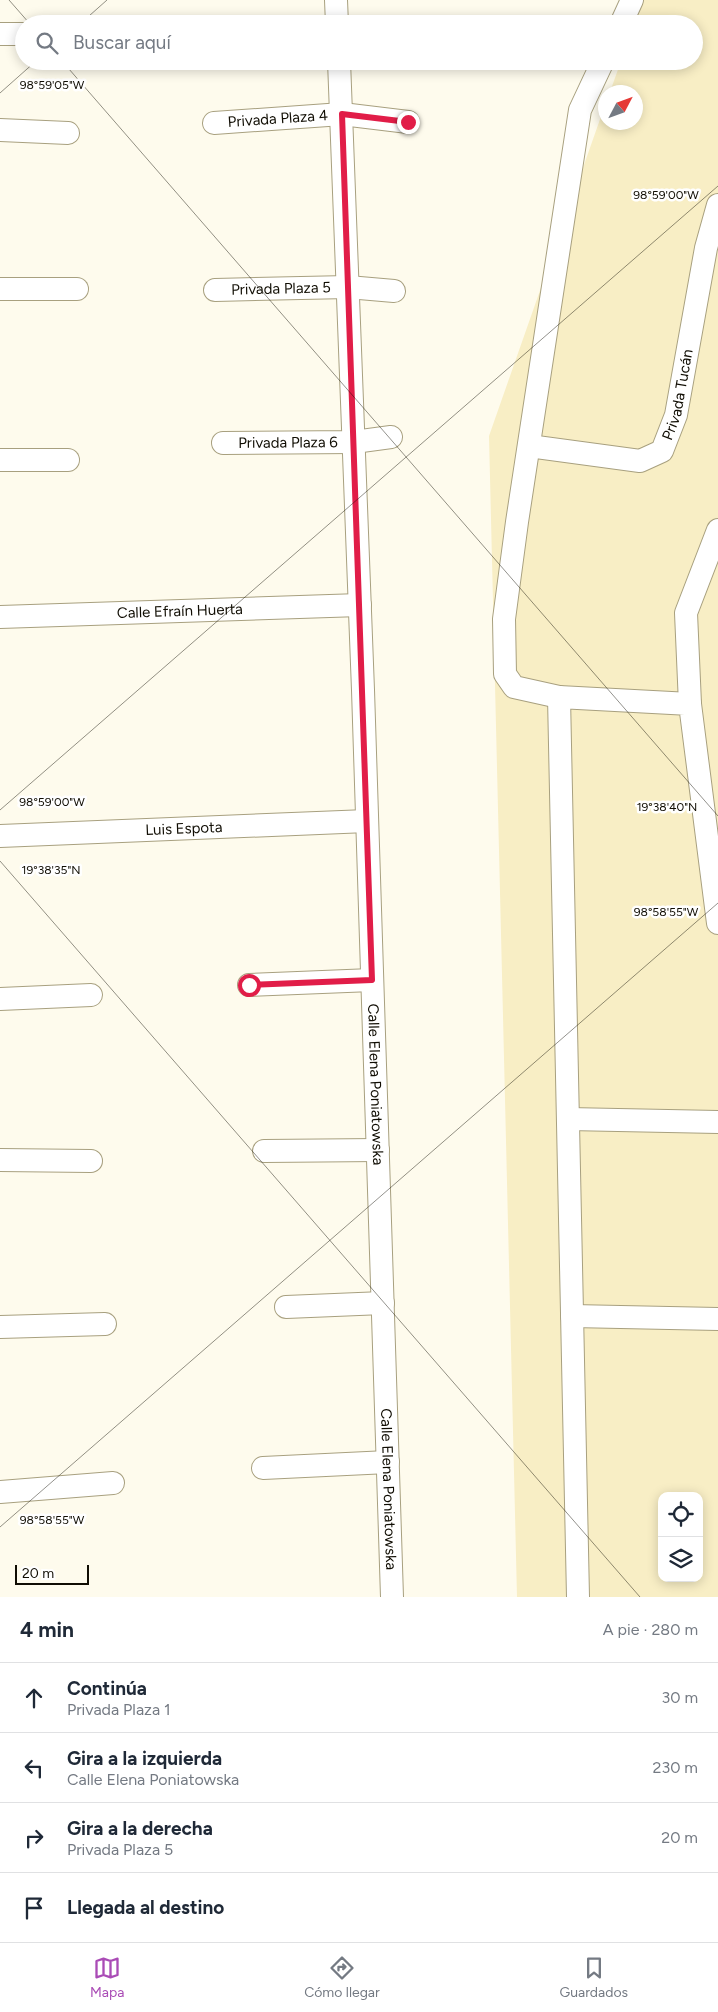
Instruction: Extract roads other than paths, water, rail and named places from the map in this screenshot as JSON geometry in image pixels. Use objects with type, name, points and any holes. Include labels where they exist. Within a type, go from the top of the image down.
[{"type":"street","points":[[336,0],[337,15]]},
{"type":"street","points":[[625,15],[632,0]]},
{"type":"street","points":[[0,34],[15,34]]},
{"type":"street","name":"Calle Elena Poniatowska","points":[[340,70],[360,605],[392,1597]]},
{"type":"street","points":[[599,70],[580,110],[504,619],[505,674],[514,687],[559,697],[690,704]]},
{"type":"street","points":[[342,114],[408,122]]},
{"type":"street","name":"Privada Plaza 4","points":[[214,123],[342,114]]},
{"type":"street","points":[[0,130],[68,133]]},
{"type":"street","name":"Privada Tucán","points":[[529,446],[640,461],[662,451],[676,415],[706,248],[718,205]]},
{"type":"street","points":[[348,287],[394,291]]},
{"type":"street","name":"Privada Plaza 5","points":[[215,290],[348,287]]},
{"type":"street","points":[[0,289],[77,289]]},
{"type":"street","name":"Privada Plaza 6","points":[[223,443],[354,442],[391,437]]},
{"type":"street","points":[[0,460],[68,460]]},
{"type":"street","points":[[718,530],[686,613],[690,704],[718,923]]},
{"type":"street","name":"Calle Efraín Huerta","points":[[0,617],[360,605]]},
{"type":"street","points":[[559,697],[578,1597]]},
{"type":"street","name":"Luis Espota","points":[[0,836],[367,821]]},
{"type":"street","points":[[249,985],[372,980]]},
{"type":"street","points":[[0,999],[91,995]]},
{"type":"street","points":[[568,1119],[718,1122]]},
{"type":"street","points":[[264,1151],[378,1150]]},
{"type":"street","points":[[0,1160],[91,1161]]},
{"type":"street","points":[[286,1307],[383,1303]]},
{"type":"street","points":[[572,1316],[718,1319]]},
{"type":"street","points":[[0,1327],[105,1324]]},
{"type":"street","points":[[263,1468],[388,1462]]},
{"type":"street","points":[[0,1492],[113,1483]]}]
